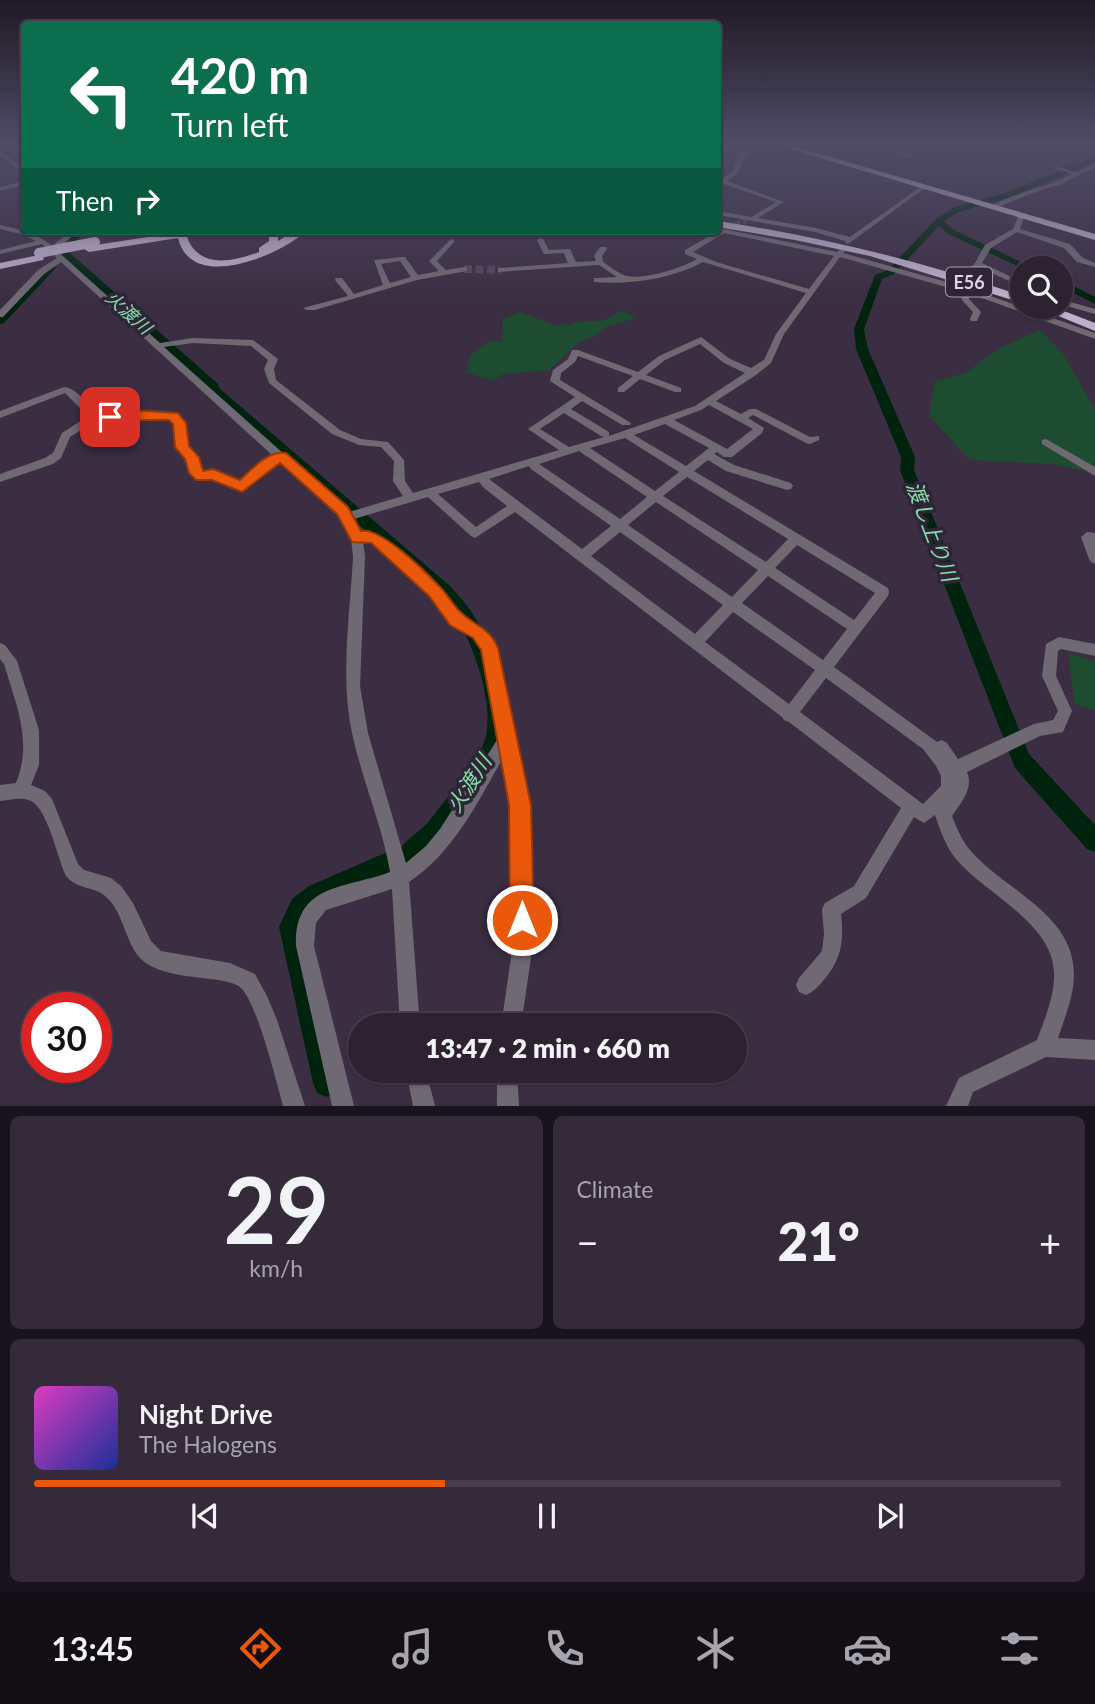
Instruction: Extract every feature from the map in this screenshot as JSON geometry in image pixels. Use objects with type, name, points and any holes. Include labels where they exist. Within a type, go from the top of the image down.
[{"type":"highway","points":[[952,197],[1095,237]]},
{"type":"highway","name":"E56","points":[[721,227],[818,242],[918,265],[1010,294]]},
{"type":"highway","points":[[91,245],[127,235]]},
{"type":"highway","points":[[0,263],[40,252],[182,235]]},
{"type":"highway","points":[[182,235],[200,256],[233,258],[260,252],[272,245],[274,235]]},
{"type":"highway","points":[[182,235],[185,251],[197,260],[233,262],[271,251],[295,235]]},
{"type":"highway","points":[[1073,316],[1095,325]]},
{"type":"highway","points":[[1073,317],[1095,325]]},
{"type":"street","points":[[749,220],[781,202],[769,197]]},
{"type":"street","points":[[721,214],[816,229],[850,241],[910,197]]},
{"type":"street","points":[[988,207],[1016,197]]},
{"type":"street","points":[[974,319],[977,312],[965,302],[965,282],[988,247],[1016,230],[1021,217]]},
{"type":"street","points":[[0,227],[21,232]]},
{"type":"street","points":[[721,227],[887,259],[904,270],[965,282],[1095,336]]},
{"type":"street","points":[[1016,230],[1067,246],[1080,260],[1095,265]]},
{"type":"street","points":[[26,235],[40,252]]},
{"type":"street","points":[[0,252],[51,250],[71,235]]},
{"type":"street","points":[[709,235],[688,251],[703,259],[810,292]]},
{"type":"street","points":[[541,240],[547,252],[567,251],[573,265]]},
{"type":"street","points":[[444,272],[433,261],[451,241]]},
{"type":"street","points":[[600,263],[598,256],[603,249]]},
{"type":"street","points":[[51,250],[164,344],[281,456],[354,515],[359,557],[353,686],[360,733],[387,822],[400,877],[409,1013]]},
{"type":"street","points":[[354,515],[580,447],[626,428],[668,421],[709,401],[768,361],[780,334],[841,252]]},
{"type":"street","points":[[387,286],[377,262],[402,259],[416,278]]},
{"type":"street","points":[[597,280],[626,279],[691,267],[703,259]]},
{"type":"street","points":[[0,315],[41,272],[61,260]]},
{"type":"street","points":[[501,270],[600,263],[626,279]]},
{"type":"street","points":[[978,264],[1010,279]]},
{"type":"street","points":[[307,308],[315,308],[416,278],[464,269]]},
{"type":"street","points":[[339,280],[352,296]]},
{"type":"street","points":[[1073,304],[1095,312]]},
{"type":"street","points":[[621,390],[662,358],[701,340],[727,360],[753,373]]},
{"type":"street","points":[[164,344],[253,343],[259,346],[274,359],[269,369],[272,382],[336,432],[359,442],[384,444],[399,460],[399,481],[410,497]]},
{"type":"street","points":[[678,390],[575,352],[572,360],[554,376],[558,384],[582,397],[687,473],[883,593],[789,715]]},
{"type":"street","points":[[0,415],[68,390],[87,410],[98,415],[173,416],[180,423],[182,447],[192,457],[196,473],[201,477],[213,474],[242,486],[269,462],[281,456]]},
{"type":"street","points":[[567,451],[533,429],[582,397]]},
{"type":"street","points":[[582,556],[711,452],[728,454],[758,431],[759,428],[709,401]]},
{"type":"street","points":[[564,408],[606,434]]},
{"type":"street","points":[[741,418],[753,411],[810,441],[815,438]]},
{"type":"street","points":[[0,478],[57,456],[66,435],[98,415]]},
{"type":"street","points":[[668,421],[730,468],[787,486]]},
{"type":"street","points":[[1046,442],[1095,472]]},
{"type":"street","points":[[580,447],[856,628]]},
{"type":"street","points":[[481,475],[488,485],[515,506],[924,815],[949,789],[949,776],[942,760],[928,744],[531,461]]},
{"type":"street","points":[[430,491],[475,533],[515,506]]},
{"type":"street","points":[[357,538],[369,535],[376,539],[435,591],[489,648],[520,805],[523,902],[521,958],[513,1013]]},
{"type":"street","points":[[1095,538],[1087,537],[1095,559]]},
{"type":"street","points":[[696,642],[796,539]]},
{"type":"street","points":[[957,768],[1039,729],[1058,727],[1065,711],[1049,676],[1051,648],[1059,643],[1095,650]]},
{"type":"street","points":[[0,649],[10,661],[31,730],[31,765],[21,789]]},
{"type":"street","points":[[848,685],[862,689],[939,744],[962,779],[959,791],[943,814],[949,833],[964,854],[1055,939],[1064,964],[1061,994],[1045,1047]]},
{"type":"street","points":[[343,1105],[305,946],[304,926],[310,912],[320,902],[400,877],[421,865],[439,846],[502,744],[509,740]]},
{"type":"street","points":[[0,793],[21,789],[37,793],[47,804],[72,870],[83,879],[106,884],[123,903],[146,951],[157,958],[204,970],[230,972],[248,981],[268,1024],[294,1105]]},
{"type":"street","points":[[806,985],[830,962],[835,940],[831,909],[860,892],[911,806]]},
{"type":"street","points":[[957,1105],[967,1085],[1045,1047],[1095,1050]]},
{"type":"street","points":[[419,1083],[424,1105]]},
{"type":"street","points":[[507,1083],[508,1105]]},
{"type":"green space","points":[[623,310],[636,318],[606,327],[597,335],[579,342],[549,370],[503,374],[493,381],[466,372],[470,355],[491,340],[502,342],[503,319],[520,312],[558,326],[562,323],[569,326],[578,322],[606,320]]},
{"type":"green space","points":[[1040,330],[1063,354],[1095,409],[1095,473],[1054,464],[970,460],[929,416],[935,381],[965,373],[1002,347]]},
{"type":"green space","points":[[1068,653],[1095,661],[1095,710],[1075,704]]},
{"type":"waterway","points":[[939,221],[956,210],[1003,197]]},
{"type":"waterway","points":[[939,221],[951,232],[1010,259]]},
{"type":"waterway","name":"渡し上り川","points":[[939,221],[891,272],[878,277],[859,329],[862,349],[908,457],[907,470],[1022,761],[1095,841]]},
{"type":"waterway","name":"火渡川","points":[[62,255],[78,235]]},
{"type":"waterway","name":"火渡川","points":[[65,253],[214,387]]},
{"type":"waterway","points":[[0,321],[52,267]]},
{"type":"waterway","points":[[1073,289],[1095,301]]},
{"type":"waterway","name":"火渡川","points":[[219,392],[444,591],[464,615],[477,640],[489,673],[496,706],[494,743],[479,770],[434,832],[416,850],[408,854]]},
{"type":"waterway","name":"火渡川","points":[[327,1083],[291,927],[300,907],[317,894],[385,864]]},
{"type":"tunnel","points":[[727,228],[746,221]]},
{"type":"tunnel","points":[[464,269],[501,270]]},
{"type":"route","points":[[110,417],[132,414],[173,416],[182,429],[182,447],[192,457],[196,473],[201,477],[213,474],[242,486],[269,462],[281,456],[343,510],[357,538],[369,535],[376,539],[435,591],[456,620],[480,633],[489,648],[520,805],[522,920]]}]
